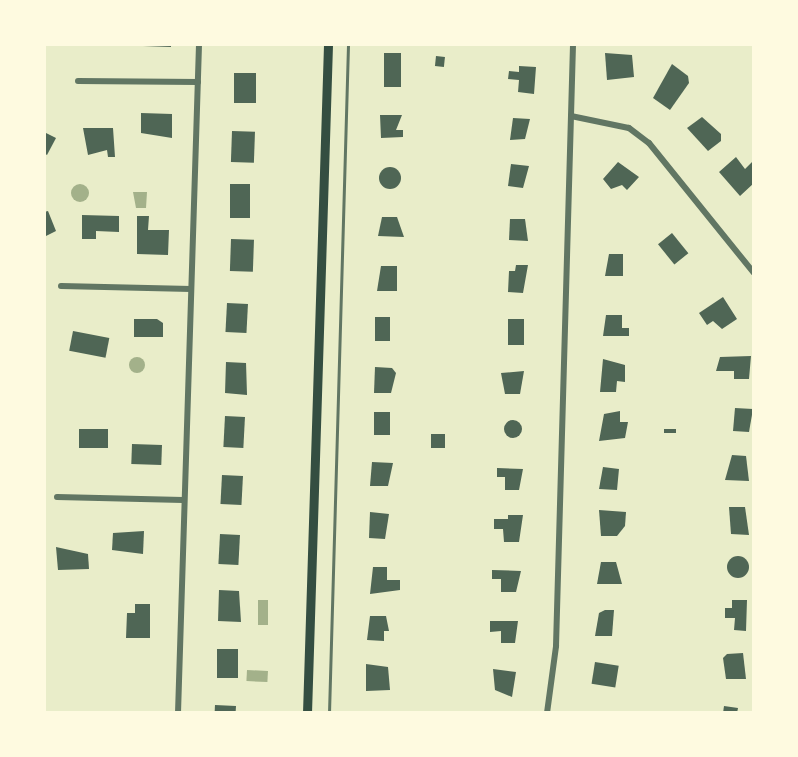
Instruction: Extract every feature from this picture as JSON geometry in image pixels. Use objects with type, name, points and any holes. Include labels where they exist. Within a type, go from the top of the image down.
[{"type":"main road","points":[[307,713],[328,44]]},
{"type":"street","points":[[178,713],[199,44]]},
{"type":"street","points":[[547,713],[556,646],[573,44]]},
{"type":"street","points":[[78,81],[198,82]]},
{"type":"street","points":[[571,116],[629,128],[649,143],[754,273]]},
{"type":"street","points":[[61,286],[191,289]]},
{"type":"street","points":[[57,497],[183,500]]},
{"type":"lane","points":[[329,713],[348,44]]},
{"type":"shaded area","points":[[80,184],[86,187],[89,193],[86,199],[80,202],[74,199],[71,193],[74,187]]},
{"type":"shaded area","points":[[133,192],[147,192],[146,208],[136,208]]},
{"type":"shaded area","points":[[137,357],[145,365],[137,373],[129,365]]},
{"type":"shaded area","points":[[258,600],[268,600],[268,625],[258,625]]},
{"type":"shaded area","points":[[247,670],[268,671],[267,682],[246,681]]},
{"type":"building","points":[[171,44],[171,47],[143,46]]},
{"type":"building","points":[[384,53],[401,53],[401,87],[384,87]]},
{"type":"building","points":[[605,53],[632,55],[634,77],[607,80]]},
{"type":"building","points":[[436,56],[445,57],[444,67],[435,66]]},
{"type":"building","points":[[672,64],[688,76],[689,83],[670,110],[653,98]]},
{"type":"building","points":[[519,66],[536,67],[534,94],[518,92],[519,80],[508,79],[509,71],[519,72]]},
{"type":"building","points":[[234,73],[256,73],[256,103],[234,103]]},
{"type":"building","points":[[141,113],[172,114],[172,138],[141,133]]},
{"type":"building","points":[[380,115],[402,115],[396,130],[403,130],[403,137],[381,138]]},
{"type":"building","points":[[702,117],[721,134],[721,141],[708,151],[687,128]]},
{"type":"building","points":[[513,118],[530,119],[525,139],[510,140]]},
{"type":"building","points":[[83,128],[113,128],[115,157],[108,157],[107,150],[88,155]]},
{"type":"building","points":[[232,131],[255,132],[254,163],[231,162]]},
{"type":"building","points":[[44,132],[56,138],[47,155],[44,153]]},
{"type":"building","points":[[736,157],[745,169],[754,160],[754,183],[740,196],[719,172]]},
{"type":"building","points":[[618,162],[639,177],[627,190],[622,185],[611,189],[603,179]]},
{"type":"building","points":[[511,164],[529,166],[523,188],[508,186]]},
{"type":"building","points":[[390,167],[400,174],[401,178],[394,188],[390,189],[380,182],[379,178],[386,168]]},
{"type":"building","points":[[230,184],[250,184],[250,218],[230,218]]},
{"type":"building","points":[[48,211],[56,231],[44,237],[44,212]]},
{"type":"building","points":[[82,215],[119,216],[119,232],[96,231],[96,239],[82,239]]},
{"type":"building","points":[[137,216],[149,216],[148,230],[169,230],[168,255],[137,254]]},
{"type":"building","points":[[382,217],[397,217],[404,237],[378,236]]},
{"type":"building","points":[[510,219],[525,219],[528,241],[509,240]]},
{"type":"building","points":[[672,233],[688,253],[674,265],[658,244]]},
{"type":"building","points":[[231,239],[254,240],[253,272],[230,271]]},
{"type":"building","points":[[609,254],[623,254],[623,276],[605,276]]},
{"type":"building","points":[[516,265],[528,265],[523,293],[508,292],[509,271],[515,271]]},
{"type":"building","points":[[381,266],[397,266],[397,291],[377,291]]},
{"type":"building","points":[[723,297],[737,319],[722,329],[713,321],[707,325],[699,313]]},
{"type":"building","points":[[227,303],[248,304],[246,333],[225,332]]},
{"type":"building","points":[[606,315],[622,315],[622,328],[629,328],[629,336],[603,336]]},
{"type":"building","points":[[375,317],[390,317],[390,341],[375,341]]},
{"type":"building","points":[[134,319],[157,319],[163,323],[163,337],[134,337]]},
{"type":"building","points":[[508,319],[524,319],[524,345],[508,345]]},
{"type":"building","points":[[73,331],[109,338],[106,358],[69,351]]},
{"type":"building","points":[[751,356],[749,379],[734,379],[734,371],[716,371],[720,357]]},
{"type":"building","points":[[603,359],[625,365],[625,382],[617,381],[616,392],[600,392]]},
{"type":"building","points":[[226,362],[246,363],[247,395],[225,393]]},
{"type":"building","points":[[375,367],[392,368],[396,373],[391,393],[374,393]]},
{"type":"building","points":[[524,371],[520,394],[505,394],[501,373]]},
{"type":"building","points":[[735,408],[753,409],[749,432],[733,431]]},
{"type":"building","points":[[620,411],[620,422],[628,422],[625,438],[599,441],[604,414]]},
{"type":"building","points":[[374,412],[390,412],[390,435],[374,435]]},
{"type":"building","points":[[225,416],[245,417],[243,448],[223,447]]},
{"type":"building","points":[[509,420],[517,420],[522,429],[520,436],[509,438],[504,433],[504,425]]},
{"type":"building","points":[[79,429],[108,429],[108,448],[79,448]]},
{"type":"building","points":[[664,429],[676,429],[676,433],[664,433]]},
{"type":"building","points":[[431,434],[445,434],[445,448],[431,448]]},
{"type":"building","points":[[132,444],[162,445],[161,465],[131,464]]},
{"type":"building","points":[[732,455],[746,456],[749,481],[725,480]]},
{"type":"building","points":[[372,462],[393,463],[388,486],[370,486]]},
{"type":"building","points":[[603,467],[619,469],[617,490],[599,489]]},
{"type":"building","points":[[497,468],[523,469],[519,490],[505,490],[505,477],[497,477]]},
{"type":"building","points":[[222,475],[243,476],[241,505],[220,504]]},
{"type":"building","points":[[729,507],[745,507],[749,535],[731,534]]},
{"type":"building","points":[[599,510],[626,512],[625,526],[617,536],[601,536]]},
{"type":"building","points":[[370,512],[389,514],[385,539],[369,538]]},
{"type":"building","points":[[508,515],[523,515],[519,542],[504,542],[503,529],[494,529],[494,519],[508,519]]},
{"type":"building","points":[[144,531],[143,554],[112,550],[113,533]]},
{"type":"building","points":[[220,534],[240,535],[238,565],[218,564]]},
{"type":"building","points":[[56,547],[88,554],[89,569],[58,570]]},
{"type":"building","points":[[738,556],[746,559],[749,567],[746,575],[738,578],[730,575],[727,567],[730,559]]},
{"type":"building","points":[[601,562],[616,562],[622,584],[597,584]]},
{"type":"building","points":[[373,567],[387,567],[387,580],[400,580],[400,590],[370,594]]},
{"type":"building","points":[[492,570],[521,571],[516,592],[501,592],[501,579],[492,579]]},
{"type":"building","points":[[219,590],[239,591],[241,622],[218,621]]},
{"type":"building","points":[[732,600],[747,600],[746,631],[734,630],[735,618],[725,618],[725,608],[732,608]]},
{"type":"building","points":[[135,604],[150,604],[150,638],[126,638],[127,613],[135,613]]},
{"type":"building","points":[[614,610],[612,636],[595,636],[599,613]]},
{"type":"building","points":[[370,616],[386,616],[389,631],[384,631],[384,641],[367,640]]},
{"type":"building","points":[[490,621],[518,621],[515,643],[501,643],[501,631],[490,632]]},
{"type":"building","points":[[217,649],[238,649],[238,678],[217,678]]},
{"type":"building","points":[[743,653],[746,679],[726,679],[723,658],[727,654]]},
{"type":"building","points":[[595,662],[619,666],[615,687],[592,684]]},
{"type":"building","points":[[366,664],[388,667],[390,690],[366,691]]},
{"type":"building","points":[[493,669],[516,672],[512,697],[495,690]]},
{"type":"building","points":[[215,705],[236,706],[236,713],[215,713]]},
{"type":"building","points":[[724,706],[738,708],[737,713],[723,713]]}]
